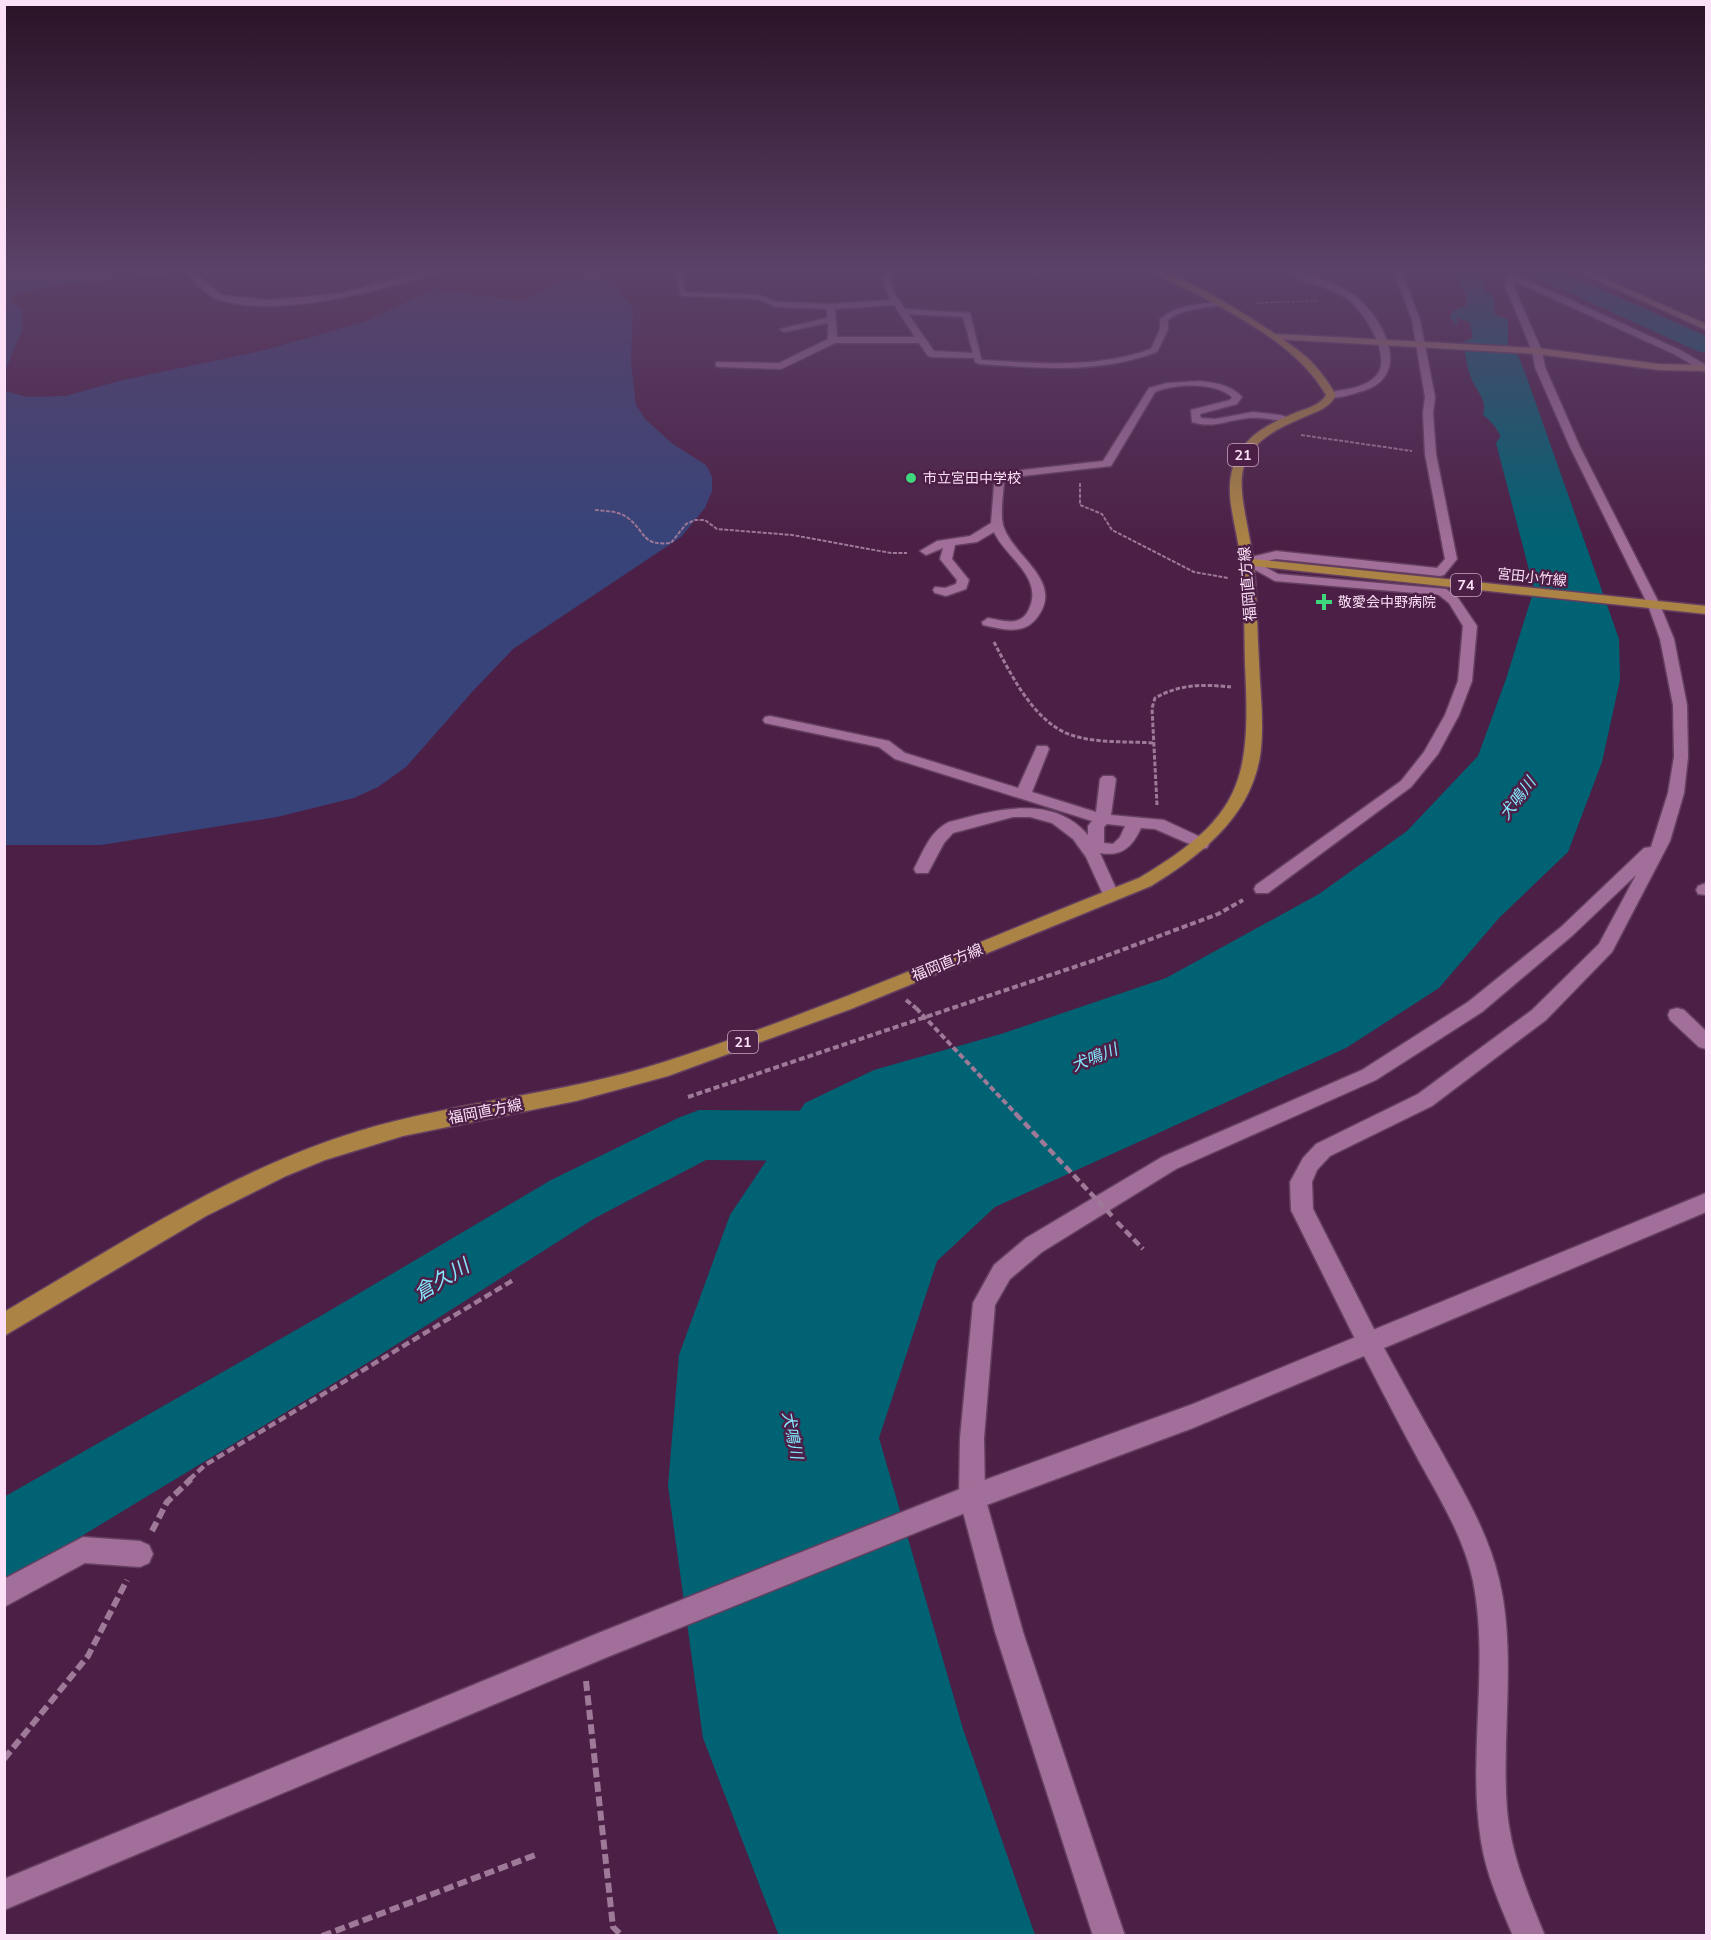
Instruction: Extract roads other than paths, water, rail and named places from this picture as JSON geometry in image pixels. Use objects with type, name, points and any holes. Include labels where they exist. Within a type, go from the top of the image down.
[{"type":"main road","points":[[1303,361],[1326,382],[1331,394]]},
{"type":"main road","points":[[1610,361],[1659,367],[1706,368]]},
{"type":"main road","name":"福岡直方線","points":[[4,1325],[240,1188],[319,1153],[426,1123],[543,1100],[659,1072],[856,999],[1111,895],[1174,865],[1201,844],[1235,804],[1248,776],[1253,737],[1253,689],[1249,581],[1236,490],[1236,474],[1240,459],[1257,437],[1319,407],[1328,401],[1331,394]]},
{"type":"main road","name":"宮田小竹線","points":[[1247,562],[1707,610]]},
{"type":"street","points":[[719,364],[781,366],[792,361]]},
{"type":"street","points":[[1331,394],[1358,391],[1383,376],[1388,366],[1387,361]]},
{"type":"street","points":[[1247,562],[1276,555],[1440,572],[1451,559],[1431,453],[1428,406],[1430,397],[1423,361]]},
{"type":"street","points":[[1529,1935],[1515,1905],[1496,1842],[1491,1769],[1494,1661],[1489,1596],[1479,1556],[1459,1510],[1369,1343],[1302,1210],[1301,1182],[1310,1164],[1323,1150],[1425,1100],[1539,1015],[1606,948],[1662,841],[1676,793],[1681,757],[1680,705],[1667,639],[1654,604],[1575,447],[1539,361]]},
{"type":"street","points":[[1692,361],[1706,368]]},
{"type":"street","points":[[988,622],[1016,626],[1033,616],[1038,603],[1036,581],[1031,571],[1002,541],[997,525],[999,475],[1107,464],[1147,395],[1152,390],[1166,386],[1217,386],[1234,393],[1237,397],[1234,402],[1195,412],[1196,420],[1201,422],[1210,423],[1249,415],[1291,420]]},
{"type":"street","points":[[926,551],[973,538],[997,525]]},
{"type":"street","points":[[939,590],[946,592],[962,586],[963,580],[946,560],[950,543]]},
{"type":"street","points":[[1247,562],[1275,577],[1442,592],[1454,601],[1470,626],[1465,681],[1452,714],[1431,754],[1406,784],[1262,890]]},
{"type":"street","points":[[770,720],[884,744],[900,756],[1023,795],[1103,819],[1158,824],[1201,844]]},
{"type":"street","points":[[1023,795],[1042,749]]},
{"type":"street","points":[[1092,845],[1096,826],[1103,819],[1108,778]]},
{"type":"street","points":[[922,870],[939,836],[949,826],[1018,811],[1066,823],[1092,845],[1111,895]]},
{"type":"street","points":[[1092,845],[1118,849],[1127,844],[1135,822]]},
{"type":"street","points":[[1109,1935],[966,1500],[984,1304],[1002,1272],[1034,1245],[1169,1163],[1369,1075],[1475,1007],[1567,931],[1662,841]]},
{"type":"street","points":[[1677,1015],[1707,1042]]},
{"type":"street","points":[[4,1895],[592,1651],[966,1500],[1193,1416],[1707,1202]]},
{"type":"street","points":[[4,1594],[83,1550],[140,1554]]},
{"type":"lane","points":[[979,361],[1061,366],[1126,361]]},
{"type":"water","points":[[1466,361],[1520,361],[1619,639],[1620,680],[1602,762],[1568,852],[1499,918],[1439,988],[1346,1048],[995,1207],[937,1261],[879,1438],[963,1729],[1035,1935],[779,1936],[703,1738],[668,1486],[679,1355],[730,1215],[805,1103],[874,1070],[1001,1034],[1166,978],[1319,894],[1407,831],[1478,756],[1506,679],[1547,548],[1506,468],[1505,446],[1502,438],[1483,415],[1483,400],[1474,385]]},
{"type":"waterway","name":"犬鳴川","points":[[1511,443],[1564,631]]},
{"type":"waterway","name":"倉久川","points":[[4,1542],[53,1510],[348,1337],[573,1199],[699,1135],[855,1136]]},
{"type":"place","name":"市立宮田中学校","points":[[911,478]]},
{"type":"place","name":"敬愛会中野病院","points":[[1324,602]]}]
